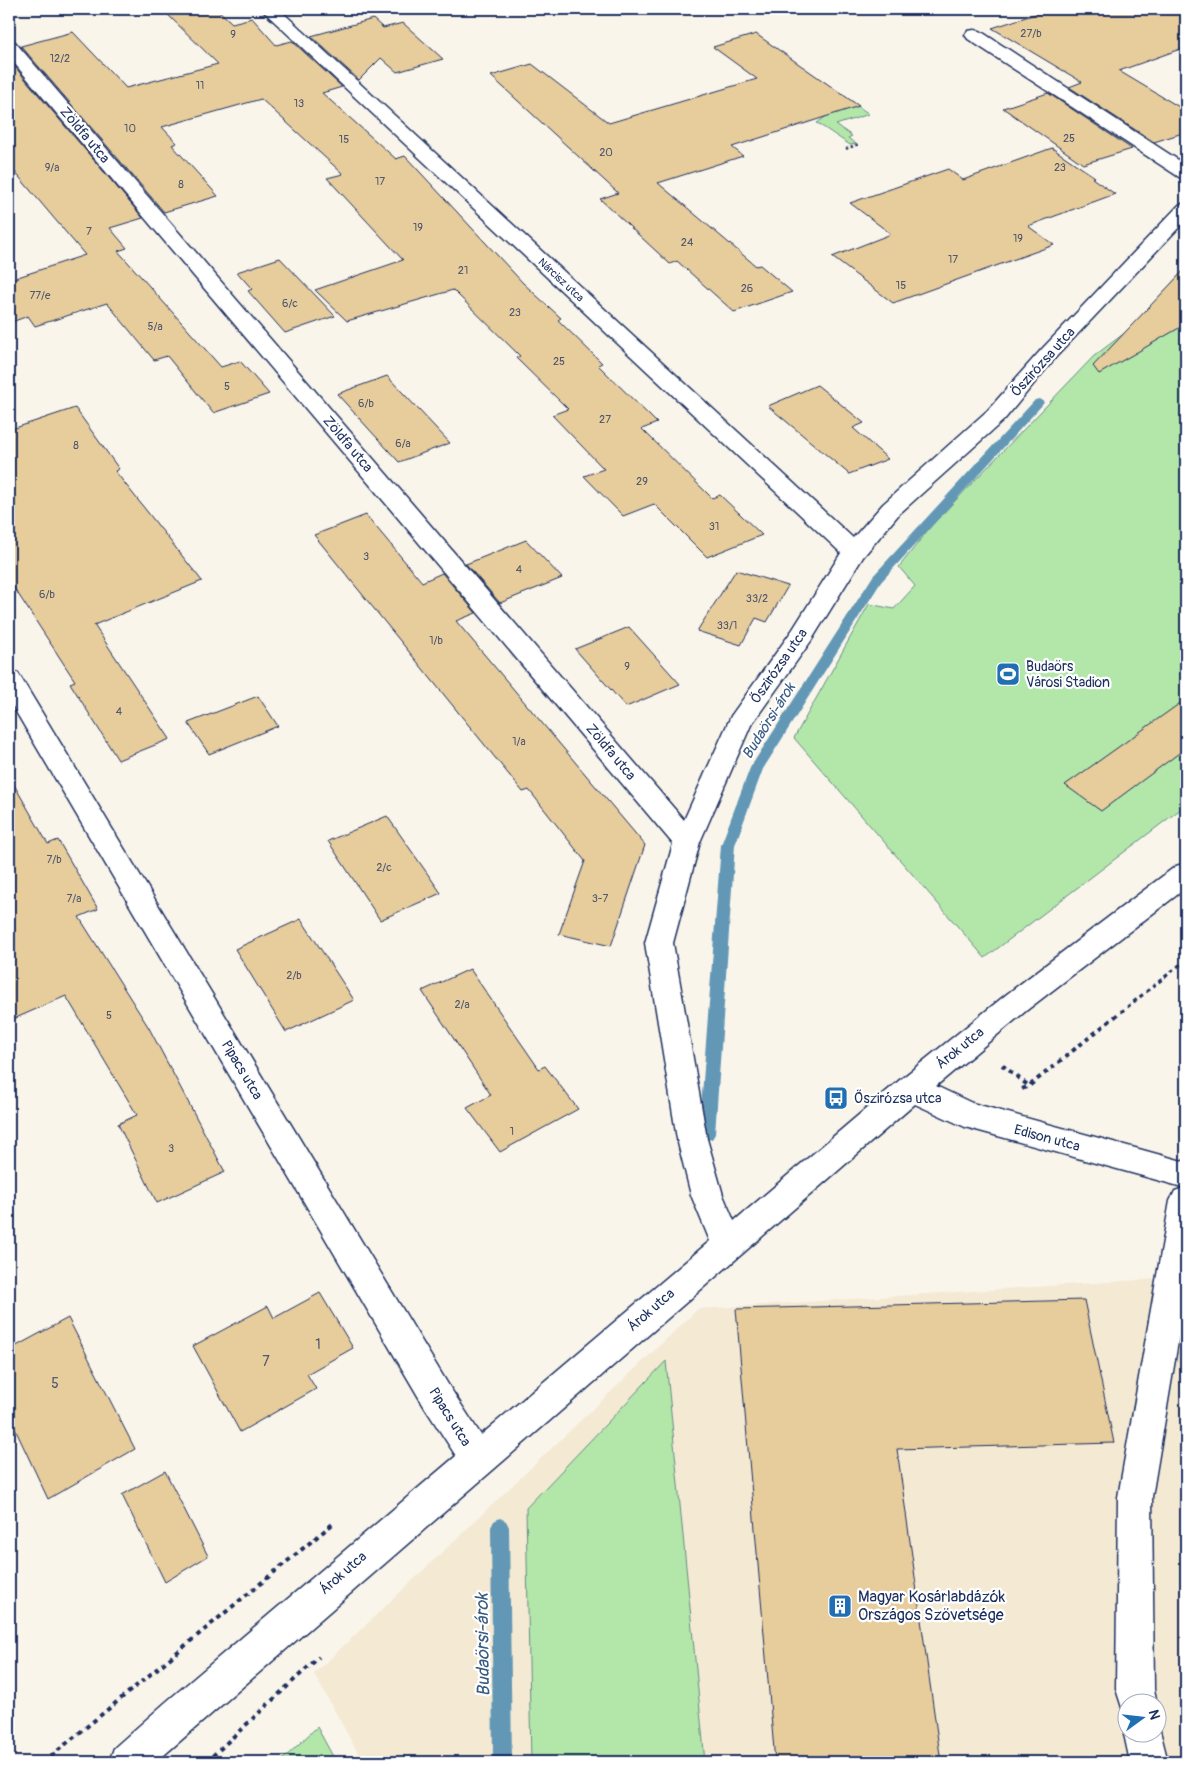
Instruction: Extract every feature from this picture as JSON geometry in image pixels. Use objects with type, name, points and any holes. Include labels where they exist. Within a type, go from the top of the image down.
[{"type":"street","name":"Nárcisz utca","points":[[269,9],[854,552]]},
{"type":"street","points":[[974,35],[1186,173]]},
{"type":"street","name":"Zöldfa utca","points":[[9,46],[687,842]]},
{"type":"street","name":"Őszirózsa utca","points":[[727,1244],[707,1195],[692,1139],[659,943],[687,842],[740,722],[802,635],[854,552],[891,509],[996,415],[1048,354],[1186,209]]},
{"type":"street","name":"Pipacs utca","points":[[9,679],[436,1396],[477,1459]]},
{"type":"street","name":"Árok utca","points":[[128,1762],[178,1715],[727,1244],[912,1088],[1011,1008],[1186,873]]},
{"type":"street","name":"Edison utca","points":[[912,1088],[965,1114],[1186,1175]]},
{"type":"street","points":[[1136,1694],[1135,1497],[1186,1201]]},
{"type":"street","points":[[1145,1744],[1149,1762]]},
{"type":"path","points":[[846,149],[860,144]]},
{"type":"path","points":[[965,1114],[1029,1086],[1186,960]]},
{"type":"path","points":[[44,1762],[340,1518]]},
{"type":"shaded area","points":[[1185,1277],[1186,1762],[363,1762],[314,1674],[698,1309]]},
{"type":"green space","points":[[845,97],[869,114],[836,125],[852,136],[848,138],[856,144],[850,145],[817,123],[832,112]]},
{"type":"green space","name":"Budaörs Városi Stadion","points":[[1186,268],[1186,805],[985,958],[794,738],[869,604],[894,609],[915,586],[899,567],[931,526],[1094,356],[1126,332]]},
{"type":"green space","points":[[666,1361],[705,1762],[531,1762],[526,1508]]},
{"type":"green space","points":[[317,1727],[336,1762],[280,1762]]},
{"type":"building","points":[[162,9],[217,9],[232,23],[252,18],[276,45],[292,41],[342,87],[322,93],[396,159],[405,156],[523,283],[561,318],[558,320],[602,363],[598,365],[657,423],[642,429],[712,498],[720,495],[762,535],[707,557],[654,504],[623,516],[584,476],[604,469],[552,415],[568,409],[516,358],[520,356],[453,290],[347,321],[315,290],[403,260],[327,178],[343,174],[261,99],[162,127],[177,143],[172,145],[218,196],[164,212],[21,46],[73,32],[126,88],[218,64]]},
{"type":"building","points":[[1051,9],[1186,9],[1186,47],[1119,71],[1186,111],[1186,132],[1154,142],[1069,87],[1082,82],[992,28]]},
{"type":"building","points":[[373,19],[383,28],[403,23],[443,59],[397,72],[381,58],[359,80],[311,36]]},
{"type":"building","points":[[756,34],[859,106],[732,147],[743,156],[658,183],[756,266],[760,265],[792,292],[734,312],[677,261],[670,264],[600,199],[618,193],[491,76],[532,64],[609,123],[757,79],[713,47]]},
{"type":"building","points":[[9,60],[143,218],[110,228],[127,248],[118,251],[221,367],[240,361],[269,394],[213,413],[167,356],[154,360],[107,303],[35,326],[28,316],[9,323],[9,280],[85,255],[9,165]]},
{"type":"building","points":[[1048,93],[1132,149],[1083,164],[1003,108]]},
{"type":"building","points":[[1052,148],[1095,177],[1092,178],[1115,194],[1028,226],[1054,245],[893,303],[832,257],[891,234],[850,203],[948,169],[963,180]]},
{"type":"building","points":[[280,258],[335,316],[285,333],[248,291],[252,289],[237,272]]},
{"type":"building","points":[[1186,268],[1186,324],[1099,374],[1093,366]]},
{"type":"building","points":[[387,376],[450,443],[399,462],[337,394]]},
{"type":"building","points":[[817,385],[864,423],[853,428],[888,459],[849,474],[768,406]]},
{"type":"building","points":[[75,408],[119,469],[115,471],[202,581],[94,625],[170,739],[118,760],[70,683],[75,681],[9,580],[9,430]]},
{"type":"building","points":[[366,515],[422,582],[442,573],[476,613],[456,621],[645,845],[611,946],[559,934],[585,861],[529,790],[523,792],[314,535]]},
{"type":"building","points":[[526,540],[562,578],[500,603],[466,564]]},
{"type":"building","points":[[736,570],[788,586],[767,622],[756,618],[741,645],[697,631]]},
{"type":"building","points":[[629,627],[680,684],[626,707],[575,649]]},
{"type":"building","points":[[258,696],[278,726],[209,754],[188,723]]},
{"type":"building","points":[[1186,699],[1186,748],[1101,811],[1065,785]]},
{"type":"building","points":[[9,776],[48,844],[58,840],[98,909],[79,917],[149,1028],[225,1172],[157,1203],[118,1124],[137,1115],[66,996],[9,1021]]},
{"type":"building","points":[[387,816],[441,893],[380,920],[328,841]]},
{"type":"building","points":[[301,919],[354,1000],[286,1032],[235,949]]},
{"type":"building","points":[[470,969],[539,1069],[545,1066],[578,1109],[500,1152],[467,1108],[491,1095],[422,991]]},
{"type":"building","points":[[320,1293],[353,1348],[307,1374],[316,1389],[240,1432],[193,1346],[268,1306],[274,1318]]},
{"type":"building","name":"Magyar Kosárlabdázók Országos Szövetsége","points":[[1084,1300],[1114,1443],[897,1449],[941,1762],[775,1762],[736,1309]]},
{"type":"building","points":[[68,1318],[135,1449],[48,1499],[9,1416],[9,1350]]},
{"type":"building","points":[[165,1471],[208,1556],[165,1582],[122,1495]]},
{"type":"waterway","name":"Budaörsi-árok","points":[[707,1134],[728,845],[757,768],[877,579],[1039,402]]},
{"type":"waterway","name":"Budaörsi-árok","points":[[500,1527],[503,1762]]},
{"type":"place","name":"Budaörs Városi Stadion","points":[[1008,674]]},
{"type":"place","name":"Őszirózsa utca","points":[[836,1098]]},
{"type":"place","name":"Magyar Kosárlabdázók Országos Szövetsége","points":[[840,1606]]}]
